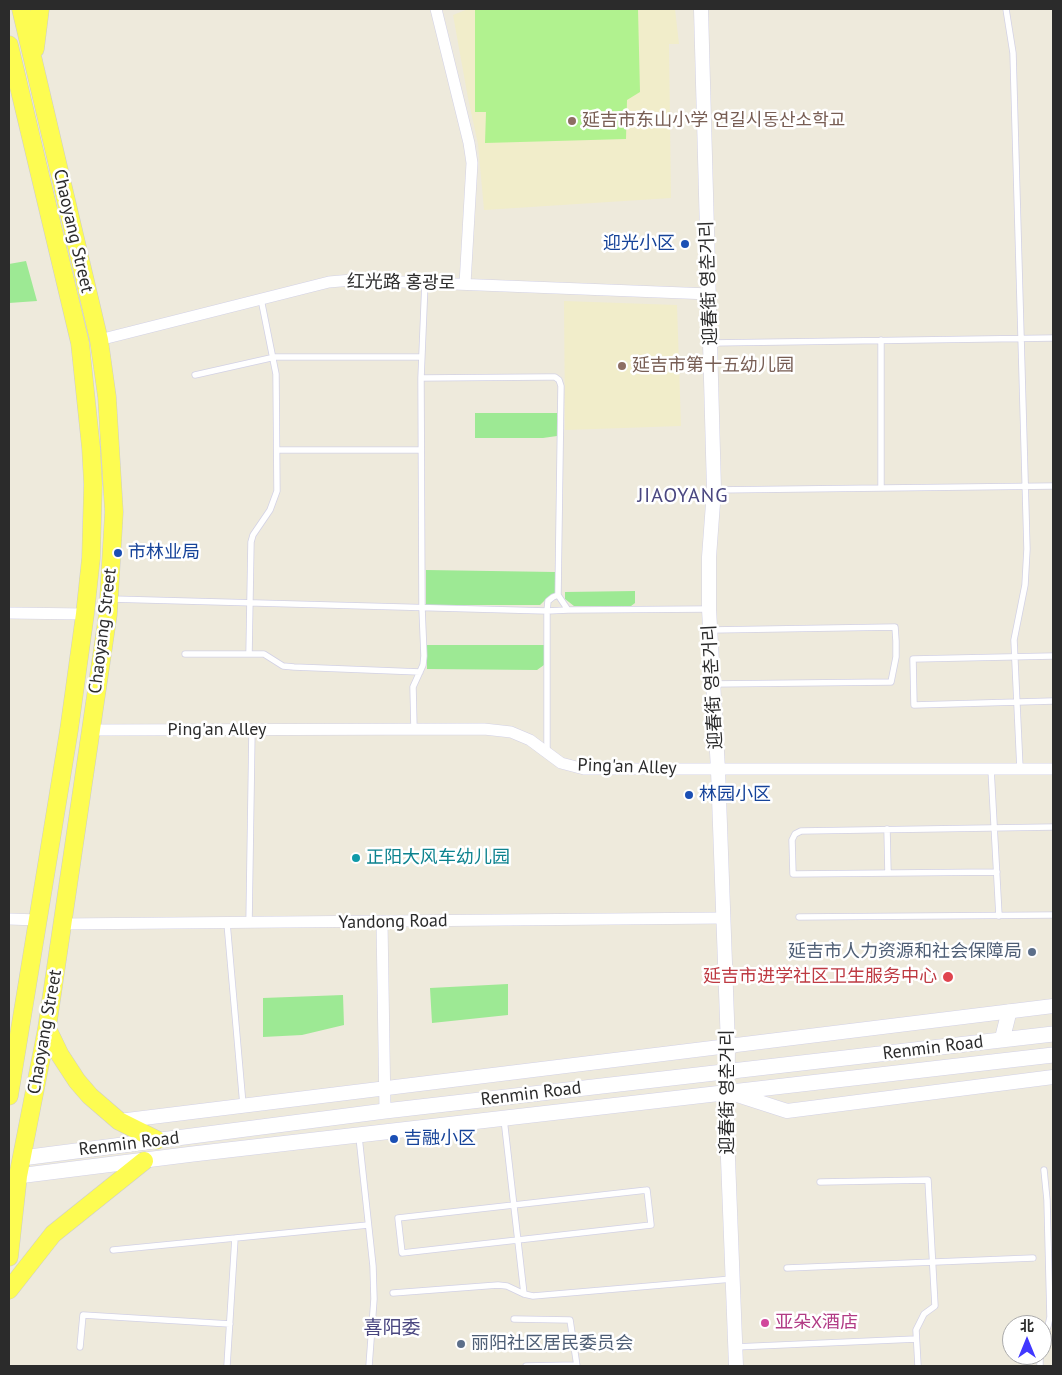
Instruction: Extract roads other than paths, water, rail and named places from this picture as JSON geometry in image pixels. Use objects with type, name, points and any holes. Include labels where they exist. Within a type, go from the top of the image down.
[{"type":"main road","name":"Chaoyang Street","points":[[9,1257],[15,1158],[47,1028],[108,614],[114,512],[107,398],[99,340],[21,9]]},
{"type":"main road","points":[[34,62],[40,9]]},
{"type":"main road","name":"Chaoyang Street","points":[[9,45],[80,343],[93,484],[91,548],[85,614],[69,730],[38,920],[13,1044],[9,1096]]},
{"type":"main road","points":[[1002,1040],[1008,1012]]},
{"type":"main road","points":[[47,1028],[60,1055],[77,1081],[90,1096],[119,1121],[157,1140]]},
{"type":"main road","name":"Renmin Road","points":[[15,1158],[385,1112],[1053,1034]]},
{"type":"main road","name":"Renmin Road","points":[[14,1176],[1053,1055]]},
{"type":"main road","points":[[9,1290],[53,1234],[144,1160]]},
{"type":"street","points":[[436,9],[469,143],[472,163],[465,284]]},
{"type":"street","name":"迎春街 영춘거리","points":[[701,9],[714,490],[709,557],[709,609],[718,770],[728,1046],[727,1092],[736,1366]]},
{"type":"street","name":"红光路 홍광로","points":[[99,340],[115,334],[329,282],[352,280],[710,294]]},
{"type":"street","points":[[9,613],[85,614]]},
{"type":"street","name":"Ping'an Alley","points":[[90,730],[484,729],[511,732],[530,740],[561,763],[584,769],[1053,769]]},
{"type":"street","name":"Yandong Road","points":[[62,924],[723,918]]},
{"type":"street","points":[[9,919],[38,920]]},
{"type":"street","points":[[382,922],[385,1112]]},
{"type":"street","points":[[119,1121],[1053,1006]]},
{"type":"street","points":[[727,1092],[787,1111],[1053,1077]]},
{"type":"lane","points":[[1006,9],[1013,53],[1027,566],[1014,640],[1020,769]]},
{"type":"lane","points":[[414,729],[413,688],[424,656],[422,608],[421,357],[425,282]]},
{"type":"lane","points":[[248,654],[251,542],[253,535],[270,510],[277,491],[276,374],[261,299]]},
{"type":"lane","points":[[711,343],[1053,338]]},
{"type":"lane","points":[[881,488],[882,340]]},
{"type":"lane","points":[[195,375],[272,357],[421,357]]},
{"type":"lane","points":[[421,378],[547,376],[560,380],[558,595],[568,610]]},
{"type":"lane","points":[[276,450],[421,450]]},
{"type":"lane","points":[[714,490],[1053,486]]},
{"type":"lane","points":[[547,753],[547,611],[548,602],[558,595]]},
{"type":"lane","points":[[109,599],[547,611],[709,609]]},
{"type":"lane","points":[[710,630],[895,626],[896,641],[896,657],[891,682],[713,684]]},
{"type":"lane","points":[[185,654],[264,654],[283,666],[294,668],[420,672]]},
{"type":"lane","points":[[1053,656],[913,659],[914,705],[1053,701]]},
{"type":"lane","points":[[249,923],[252,730]]},
{"type":"lane","points":[[991,769],[999,916]]},
{"type":"lane","points":[[997,872],[793,874],[792,840],[795,834],[801,831],[1053,827]]},
{"type":"lane","points":[[887,830],[888,874]]},
{"type":"lane","points":[[799,918],[1053,915]]},
{"type":"lane","points":[[226,923],[243,1106]]},
{"type":"lane","points":[[504,1119],[524,1294]]},
{"type":"lane","points":[[358,1136],[373,1266],[374,1299],[368,1366]]},
{"type":"lane","points":[[1044,1170],[1050,1200],[1050,1315]]},
{"type":"lane","points":[[820,1182],[928,1180],[935,1306],[924,1314],[916,1330],[918,1366]]},
{"type":"lane","points":[[647,1190],[651,1224],[518,1240],[402,1253],[398,1218],[647,1190]]},
{"type":"lane","points":[[113,1250],[368,1225]]},
{"type":"lane","points":[[226,1366],[235,1238]]},
{"type":"lane","points":[[787,1268],[1033,1258]]},
{"type":"lane","points":[[393,1293],[498,1285],[507,1286],[533,1296],[732,1279]]},
{"type":"lane","points":[[80,1347],[84,1315],[230,1324]]},
{"type":"lane","points":[[514,1320],[570,1320],[576,1366],[526,1366]]},
{"type":"lane","points":[[735,1347],[916,1340]]},
{"type":"place","name":"延吉市东山小学 연길시동산소학교","points":[[572,121]]},
{"type":"place","name":"迎光小区","points":[[685,244]]},
{"type":"place","name":"延吉市第十五幼儿园","points":[[622,366]]},
{"type":"place","name":"市林业局","points":[[118,553]]},
{"type":"place","name":"林园小区","points":[[689,795]]},
{"type":"place","name":"正阳大风车幼儿园","points":[[356,858]]},
{"type":"place","name":"延吉市人力资源和社会保障局","points":[[1032,952]]},
{"type":"place","name":"延吉市进学社区卫生服务中心","points":[[948,977]]},
{"type":"place","name":"吉融小区","points":[[394,1139]]},
{"type":"place","name":"亚朵X酒店","points":[[765,1323]]},
{"type":"place","name":"丽阳社区居民委员会","points":[[461,1344]]},
{"type":"district","name":"JIAOYANG","points":[[683,496]]},
{"type":"district","name":"喜阳委","points":[[392,1329]]}]
